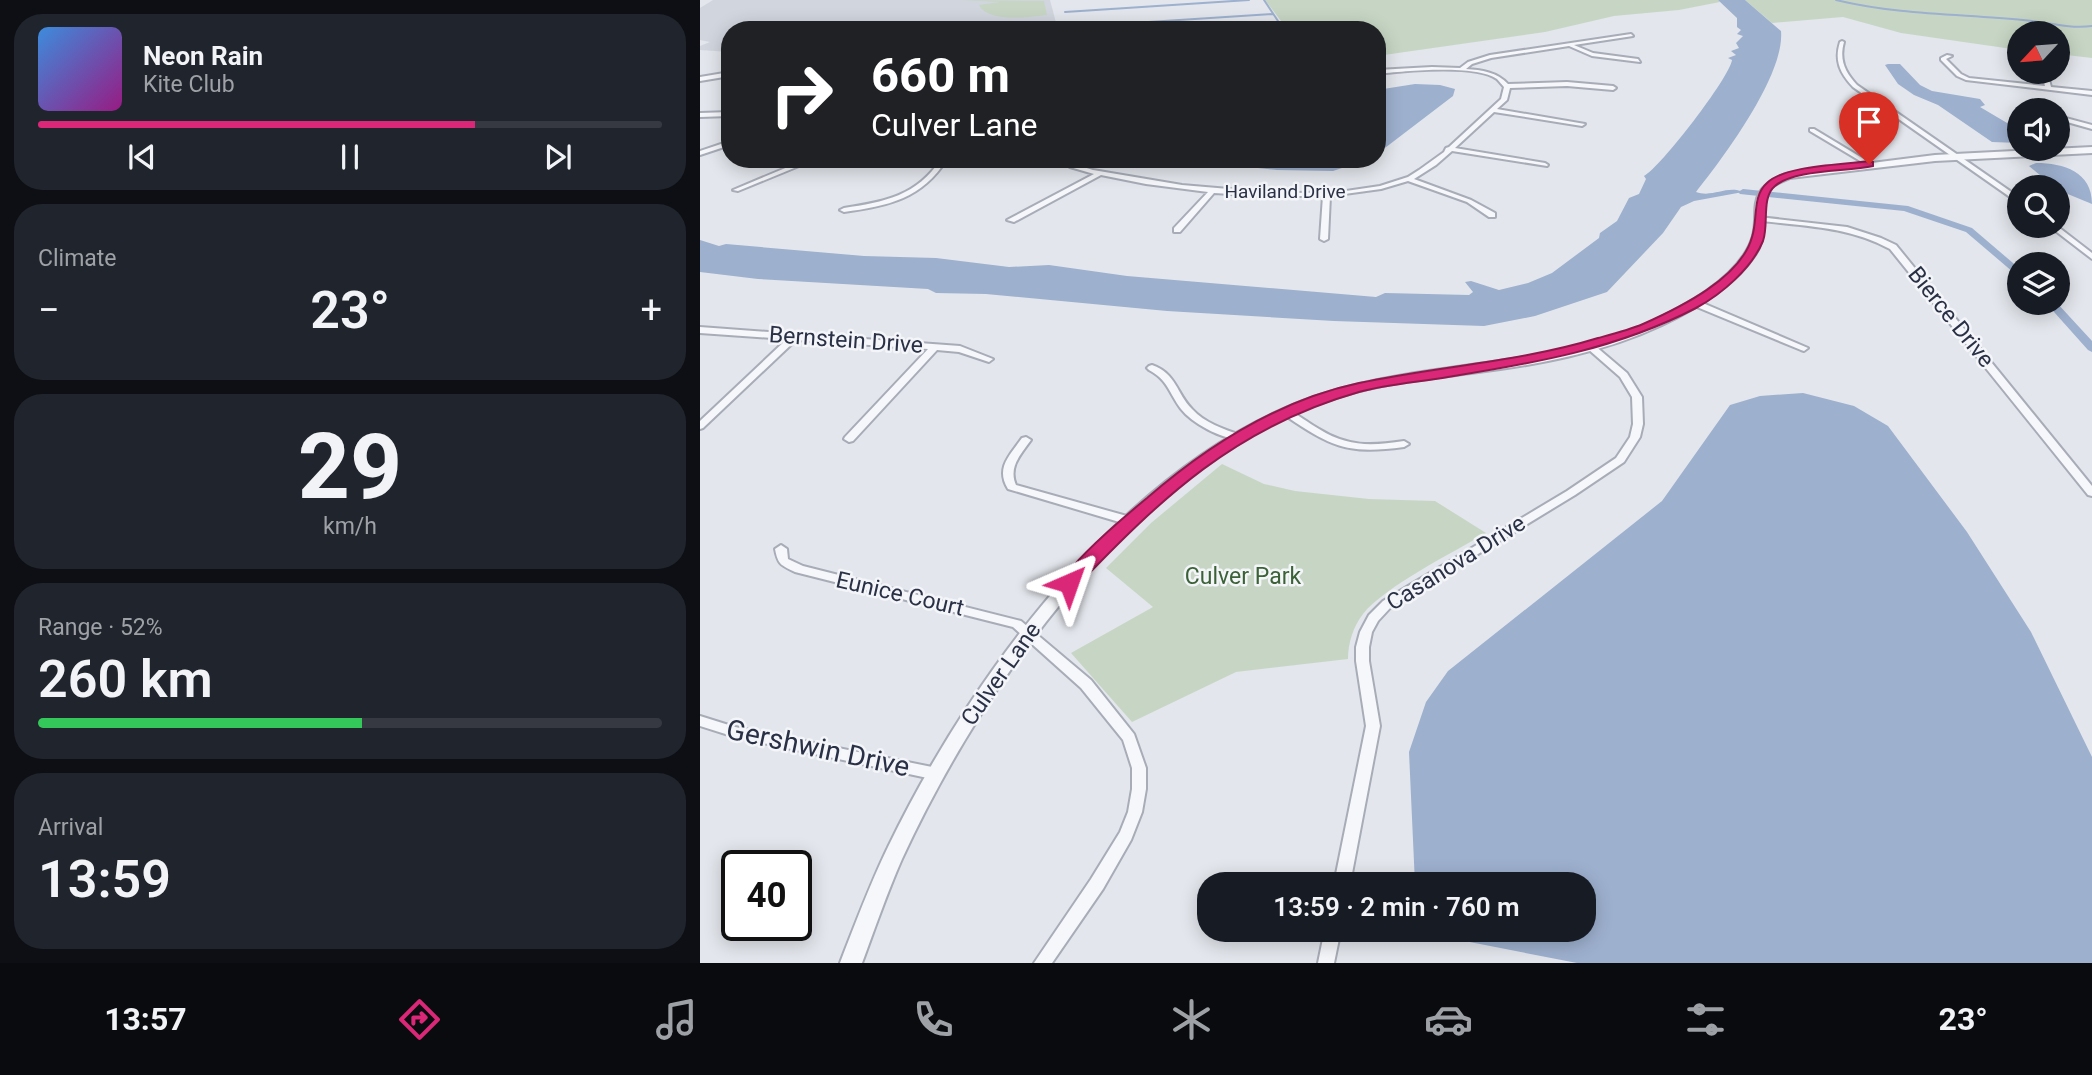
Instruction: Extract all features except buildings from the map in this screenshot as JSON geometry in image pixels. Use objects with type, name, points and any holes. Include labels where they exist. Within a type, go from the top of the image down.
[{"type":"street","points":[[1462,69],[1481,59],[1631,35]]},
{"type":"street","points":[[1842,42],[1838,54],[1840,64],[1855,86],[2007,193]]},
{"type":"street","points":[[1571,46],[1592,54],[1638,61]]},
{"type":"street","points":[[1949,56],[1943,59],[1959,75],[1968,79],[2092,93]]},
{"type":"street","points":[[1386,71],[1422,67],[1462,69],[1494,78],[1506,86],[1567,84],[1613,89]]},
{"type":"street","points":[[700,79],[721,76]]},
{"type":"street","points":[[2048,84],[2049,89]]},
{"type":"street","name":"Haviland Drive","points":[[1077,168],[1135,180],[1213,190],[1326,194],[1376,188],[1409,179],[1422,171],[1506,96],[1506,86]]},
{"type":"street","points":[[1492,110],[1582,124]]},
{"type":"street","points":[[700,115],[721,114]]},
{"type":"street","points":[[2070,121],[2092,127]]},
{"type":"street","points":[[1812,130],[1869,164]]},
{"type":"street","points":[[700,153],[721,147]]},
{"type":"street","points":[[1448,149],[1545,165]]},
{"type":"street","name":"Culver Lane","points":[[851,963],[896,852],[937,774],[994,680],[1029,632],[1069,583],[1130,520],[1178,479],[1237,438],[1286,412],[1337,393],[1370,385],[1517,363],[1591,347],[1645,328],[1695,303],[1714,290],[1742,264],[1757,241],[1762,219],[1763,194],[1779,179],[1797,173],[1869,164],[2092,150]]},
{"type":"street","points":[[736,191],[791,168]]},
{"type":"street","points":[[844,210],[873,206],[910,193],[935,177],[940,168]]},
{"type":"street","points":[[1011,220],[1100,173]]},
{"type":"street","points":[[1409,179],[1469,201],[1492,215]]},
{"type":"street","points":[[1177,230],[1213,190]]},
{"type":"street","points":[[1324,239],[1326,194]]},
{"type":"street","name":"Bierce Drive","points":[[1762,219],[1851,230],[1874,236],[1893,247],[2092,493]]},
{"type":"street","points":[[2068,238],[2092,257]]},
{"type":"street","points":[[1695,303],[1804,348]]},
{"type":"street","name":"Bernstein Drive","points":[[700,330],[935,347],[971,351],[989,359]]},
{"type":"street","points":[[700,426],[796,336]]},
{"type":"street","points":[[849,439],[935,347]]},
{"type":"street","name":"Casanova Drive","points":[[1344,872],[1373,726],[1361,649],[1367,625],[1387,604],[1571,493],[1619,460],[1635,437],[1639,424],[1637,397],[1624,375],[1591,347]]},
{"type":"street","points":[[1152,368],[1166,374],[1191,414],[1212,428],[1237,438]]},
{"type":"street","points":[[1286,412],[1330,442],[1355,448],[1404,444]]},
{"type":"street","points":[[1026,440],[1007,469],[1007,481],[1012,487],[1130,520]]},
{"type":"street","name":"Eunice Court","points":[[781,549],[783,561],[789,566],[1003,618],[1029,632]]},
{"type":"street","points":[[1029,632],[1106,707],[1129,738],[1139,768],[1135,811],[1126,835],[1097,884],[1042,963]]},
{"type":"street","name":"Gershwin Drive","points":[[700,721],[735,732],[937,774]]},
{"type":"street","points":[[1326,963],[1330,942]]},
{"type":"shaded area","points":[[713,0],[1050,0],[1056,21],[721,21],[721,51],[700,50],[700,46],[710,42],[700,40],[700,8]]},
{"type":"green space","points":[[961,0],[1044,1],[1047,15],[1000,17],[984,11],[979,5],[1000,2]]},
{"type":"green space","points":[[1265,0],[1720,2],[1679,10],[1614,16],[1545,32],[1386,55],[1386,21],[1281,21]]},
{"type":"green space","points":[[1745,0],[2092,0],[2092,58],[2070,55],[2070,21],[2007,21],[2007,48],[1901,33],[1843,17],[1772,23]]},
{"type":"green space","name":"Culver Park","points":[[1222,464],[1264,484],[1295,491],[1369,499],[1435,501],[1486,533],[1403,582],[1373,604],[1363,614],[1354,630],[1348,659],[1236,672],[1132,722],[1071,653],[1153,607],[1106,568],[1151,523]]},
{"type":"water","points":[[1718,0],[1745,0],[1781,31],[1780,49],[1763,92],[1722,158],[1696,192],[1743,192],[1694,201],[1681,207],[1663,233],[1607,292],[1535,316],[1484,326],[1334,321],[1167,311],[986,294],[936,293],[928,289],[758,279],[700,272],[700,240],[719,246],[726,244],[864,256],[936,258],[1009,267],[1049,265],[1127,276],[1376,297],[1385,293],[1469,295],[1473,292],[1465,282],[1471,281],[1499,290],[1528,283],[1552,273],[1617,221],[1629,198],[1639,194],[1646,179],[1644,176],[1664,157],[1720,84],[1732,60],[1728,58],[1736,55],[1731,51],[1739,48],[1736,43],[1743,36],[1737,34],[1741,30],[1737,27],[1737,18]]},
{"type":"water","points":[[1900,64],[1920,85],[1932,91],[1980,99],[1985,105],[1980,107],[2007,123],[2007,143],[1992,142],[1938,105],[1914,95],[1898,84],[1885,65]]},
{"type":"water","points":[[1415,84],[1440,85],[1455,89],[1453,96],[1386,147],[1386,89]]},
{"type":"water","points":[[2036,163],[2057,165],[2074,172],[2087,184],[2092,204],[2070,195],[2070,175],[2040,175],[2029,166]]},
{"type":"water","points":[[1258,168],[1342,168],[1333,171]]},
{"type":"water","points":[[1803,393],[1854,406],[1888,426],[1967,532],[2031,632],[2092,757],[2092,963],[1577,963],[1470,942],[1596,942],[1596,872],[1414,872],[1409,752],[1426,702],[1448,671],[1662,501],[1730,405],[1760,396]]},
{"type":"waterway","points":[[1065,12],[1249,0]]},
{"type":"waterway","points":[[1264,0],[1278,21]]},
{"type":"waterway","points":[[1836,0],[1906,11],[2092,26]]},
{"type":"waterway","points":[[1164,21],[1273,14]]},
{"type":"waterway","points":[[1743,192],[1905,208],[1969,230],[2007,264]]},
{"type":"waterway","points":[[2062,315],[2092,348]]},
{"type":"route","points":[[1069,583],[1130,520],[1178,479],[1213,453],[1266,422],[1305,405],[1359,387],[1422,375],[1530,361],[1591,347],[1645,328],[1695,303],[1730,277],[1742,264],[1757,241],[1761,229],[1763,191],[1771,183],[1797,173],[1869,164]]}]
